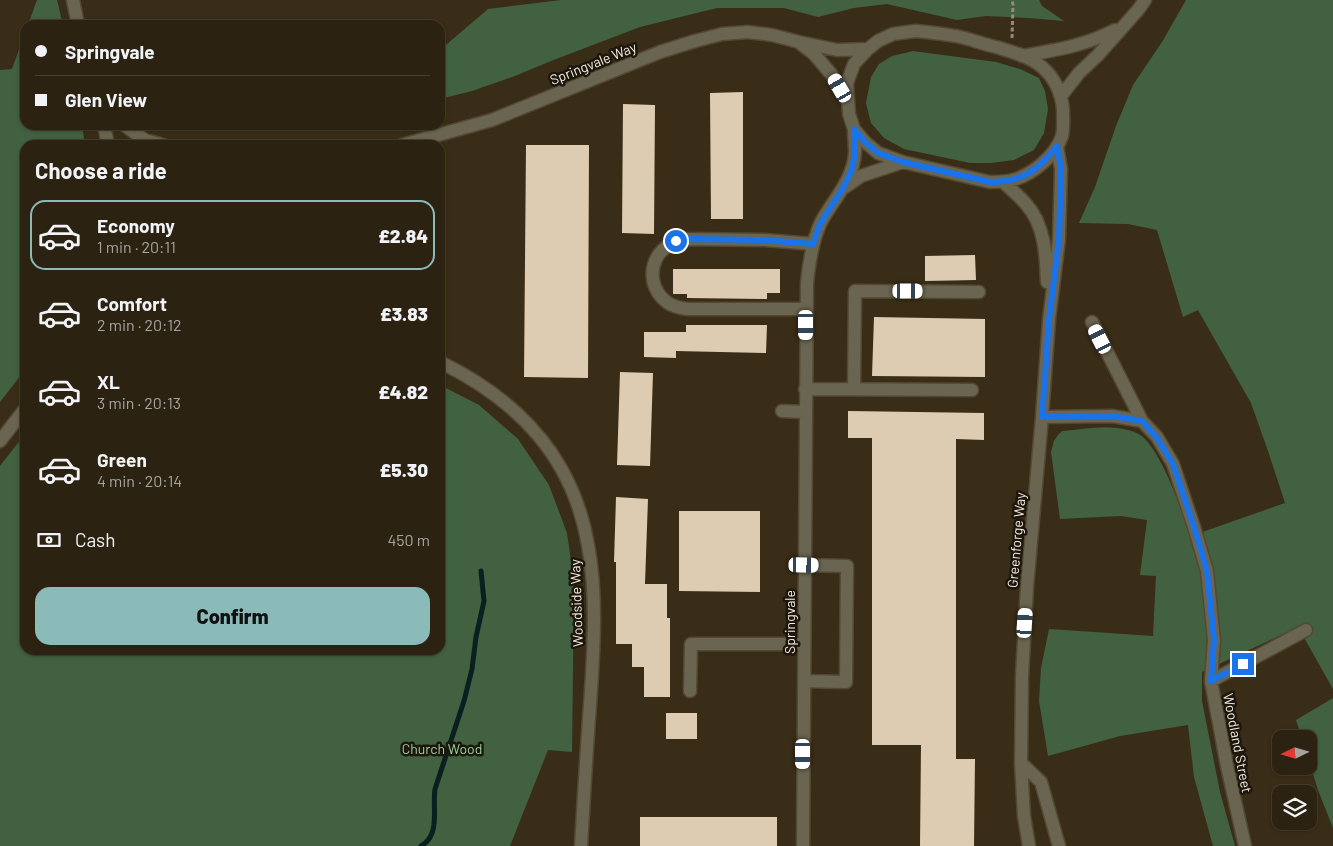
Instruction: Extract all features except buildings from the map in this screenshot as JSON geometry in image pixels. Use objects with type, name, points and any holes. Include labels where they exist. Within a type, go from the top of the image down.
[{"type":"street","points":[[73,0],[77,20]]},
{"type":"street","name":"Greenforge Way","points":[[1061,96],[1079,73],[1098,55],[1145,0]]},
{"type":"street","name":"Greenforge Way","points":[[1016,53],[1078,45],[1102,37],[1122,27]]},
{"type":"street","name":"Greenforge Way","points":[[915,31],[958,37],[1016,53],[1031,60],[1051,76],[1061,96],[1064,124],[1057,146],[1047,160],[1031,172],[1018,179],[1003,182],[990,182],[903,162],[878,153],[854,129],[847,101],[847,83],[854,64],[868,49],[878,41],[893,34],[915,31]]},
{"type":"street","name":"Springvale Way","points":[[420,140],[492,120],[660,52],[722,34],[748,32],[772,35],[837,50],[868,49]]},
{"type":"street","name":"Springvale Way","points":[[799,42],[814,54],[832,75],[847,101]]},
{"type":"street","name":"Springvale","points":[[802,846],[806,309],[808,264],[820,224],[851,172],[855,154],[854,129]]},
{"type":"street","points":[[131,130],[145,140]]},
{"type":"street","name":"Greenforge Way","points":[[1029,846],[1024,816],[1021,763],[1022,676],[1027,587],[1049,320],[1059,239],[1061,169],[1057,146]]},
{"type":"street","name":"Springvale","points":[[843,188],[861,176],[903,162]]},
{"type":"street","name":"Greenforge Way","points":[[1003,182],[1027,205],[1035,217],[1042,235],[1046,255],[1049,320]]},
{"type":"street","points":[[806,309],[678,308],[669,304],[659,295],[654,286],[653,264],[667,246],[676,241],[686,239],[755,240],[813,244]]},
{"type":"street","points":[[854,390],[855,291],[978,292]]},
{"type":"street","name":"Woodland Street","points":[[1092,322],[1142,421],[1157,438],[1173,464],[1207,571],[1214,640],[1211,681],[1245,846]]},
{"type":"street","name":"Woodside Way","points":[[445,365],[487,389],[513,408],[533,429],[551,451],[569,483],[581,514],[588,544],[594,607],[581,846]]},
{"type":"street","points":[[806,389],[972,390]]},
{"type":"street","points":[[782,412],[806,412]]},
{"type":"street","points":[[0,442],[20,416]]},
{"type":"street","points":[[1042,417],[1112,416],[1142,421]]},
{"type":"street","points":[[804,565],[847,566],[847,575],[846,682],[804,681]]},
{"type":"street","points":[[1211,681],[1306,630]]},
{"type":"street","points":[[690,692],[691,644],[804,644]]},
{"type":"street","points":[[1021,763],[1042,782],[1059,846]]},
{"type":"path","points":[[1012,0],[1016,53]]},
{"type":"green space","points":[[37,0],[57,0],[62,20],[30,20]]},
{"type":"green space","points":[[561,0],[1039,0],[1042,6],[1064,21],[986,16],[957,20],[887,4],[854,8],[818,17],[784,8],[717,8],[640,27],[515,76],[472,91],[445,98],[445,46],[488,9]]},
{"type":"green space","points":[[1186,0],[1333,0],[1333,689],[1298,627],[1202,672],[1202,701],[1220,792],[1235,846],[1213,846],[1194,777],[1188,725],[1120,736],[1048,756],[1039,701],[1041,668],[1049,629],[1153,636],[1156,576],[1140,575],[1147,520],[1121,516],[1060,519],[1051,452],[1054,441],[1062,431],[1112,427],[1130,430],[1142,436],[1150,445],[1164,469],[1191,536],[1285,503],[1251,403],[1198,310],[1183,317],[1157,230],[1128,224],[1079,223],[1095,187],[1116,126],[1133,85],[1162,42]]},
{"type":"green space","points":[[20,47],[20,130],[83,130],[84,140],[20,140],[20,376],[0,402],[0,70],[12,69]]},
{"type":"green space","points":[[913,51],[996,62],[1020,69],[1039,78],[1045,91],[1048,109],[1044,133],[1034,150],[1014,160],[970,163],[904,149],[884,138],[871,123],[866,103],[871,77],[879,64],[892,56]]},
{"type":"green space","name":"Church Wood","points":[[445,388],[479,405],[518,439],[549,485],[567,533],[574,582],[572,752],[548,750],[510,846],[0,846],[0,466],[20,440],[20,655],[445,655]]},
{"type":"green space","points":[[1333,698],[1333,828],[1313,775],[1318,775],[1318,730],[1299,730],[1296,720]]},
{"type":"waterway","points":[[421,846],[431,835],[434,820],[435,789],[464,701],[472,669],[476,637],[484,601],[481,571]]},
{"type":"route","points":[[676,241],[686,239],[765,240],[813,244],[820,224],[851,172],[855,154],[854,129],[878,153],[903,162],[990,182],[1018,179],[1047,160],[1057,146],[1061,169],[1059,239],[1049,320],[1042,417],[1112,416],[1142,421],[1157,438],[1173,464],[1207,571],[1214,640],[1211,681],[1243,664]]}]
